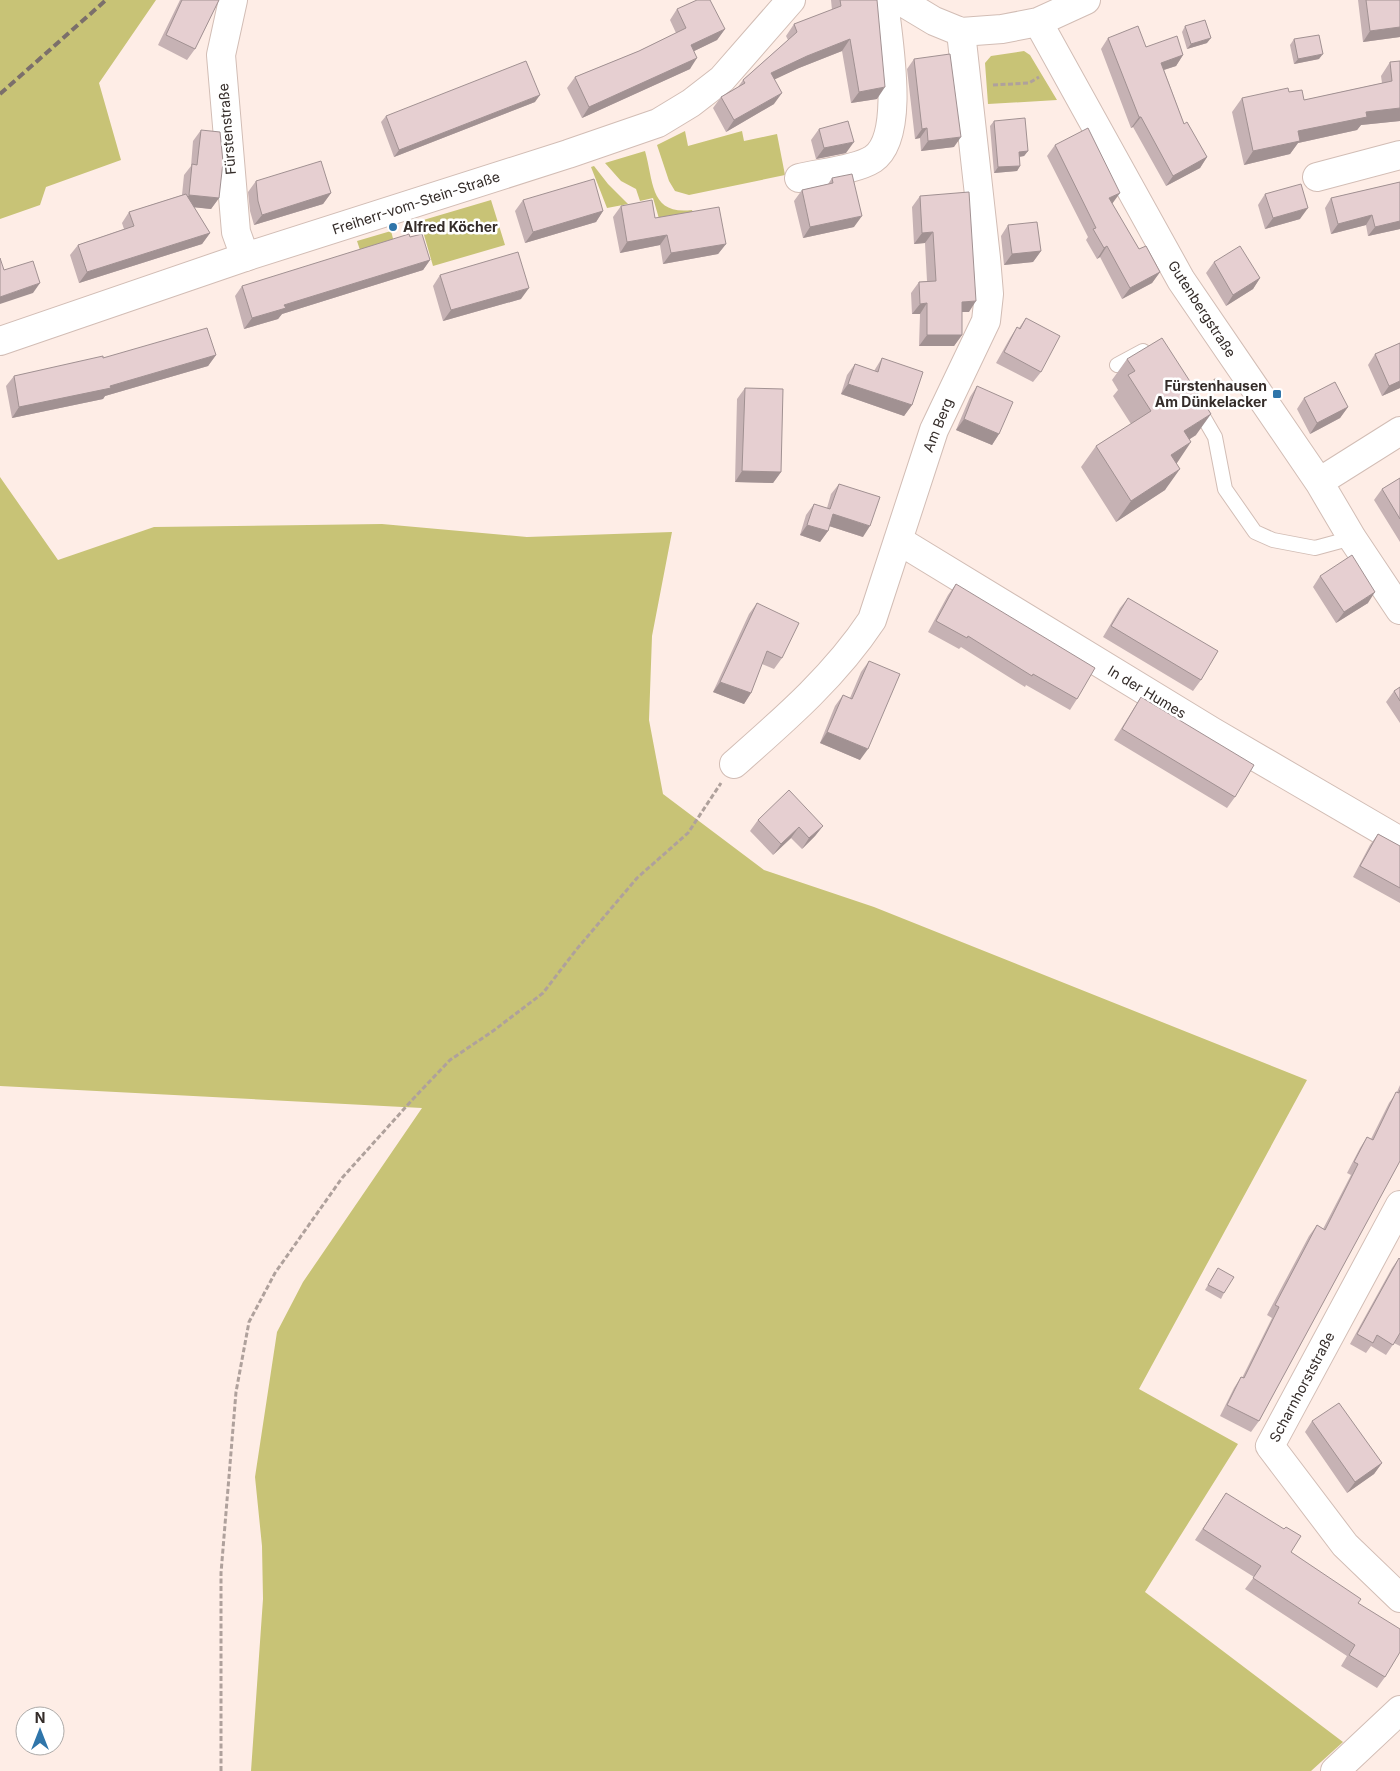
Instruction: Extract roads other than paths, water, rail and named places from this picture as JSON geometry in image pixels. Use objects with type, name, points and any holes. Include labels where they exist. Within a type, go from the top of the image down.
[{"type":"street","name":"Fürstenstraße","points":[[233,0],[221,55],[236,232],[245,258]]},
{"type":"street","name":"Freiherr-vom-Stein-Straße","points":[[0,341],[245,258],[559,157],[658,123],[691,103],[722,79],[791,0]]},
{"type":"street","points":[[799,178],[862,164],[874,158],[888,140],[893,111],[884,0]]},
{"type":"street","points":[[898,0],[934,21],[961,32],[1002,29],[1038,22],[1086,0]]},
{"type":"street","name":"Gutenbergstraße","points":[[1038,22],[1181,280],[1320,482],[1352,538],[1400,610]]},
{"type":"street","name":"Am Berg","points":[[734,764],[792,711],[854,648],[872,620],[934,430],[986,321],[989,294],[961,32]]},
{"type":"street","points":[[1317,177],[1400,155]]},
{"type":"street","points":[[1320,482],[1400,431]]},
{"type":"street","name":"In der Humes","points":[[898,540],[1213,732],[1400,841]]},
{"type":"street","name":"Scharnhorststraße","points":[[1400,1205],[1270,1446],[1345,1545],[1400,1598]]},
{"type":"street","points":[[1335,1771],[1400,1710]]},
{"type":"lane","points":[[1116,366],[1155,345]]},
{"type":"lane","points":[[1190,395],[1215,437],[1225,489],[1255,532],[1273,540],[1315,548],[1352,538]]},
{"type":"railway","points":[[0,94],[106,0]]},
{"type":"place","name":"Alfred Köcher","points":[[393,227]]},
{"type":"place","name":"Fürstenhausen Am Dünkelacker","points":[[1277,394]]}]
